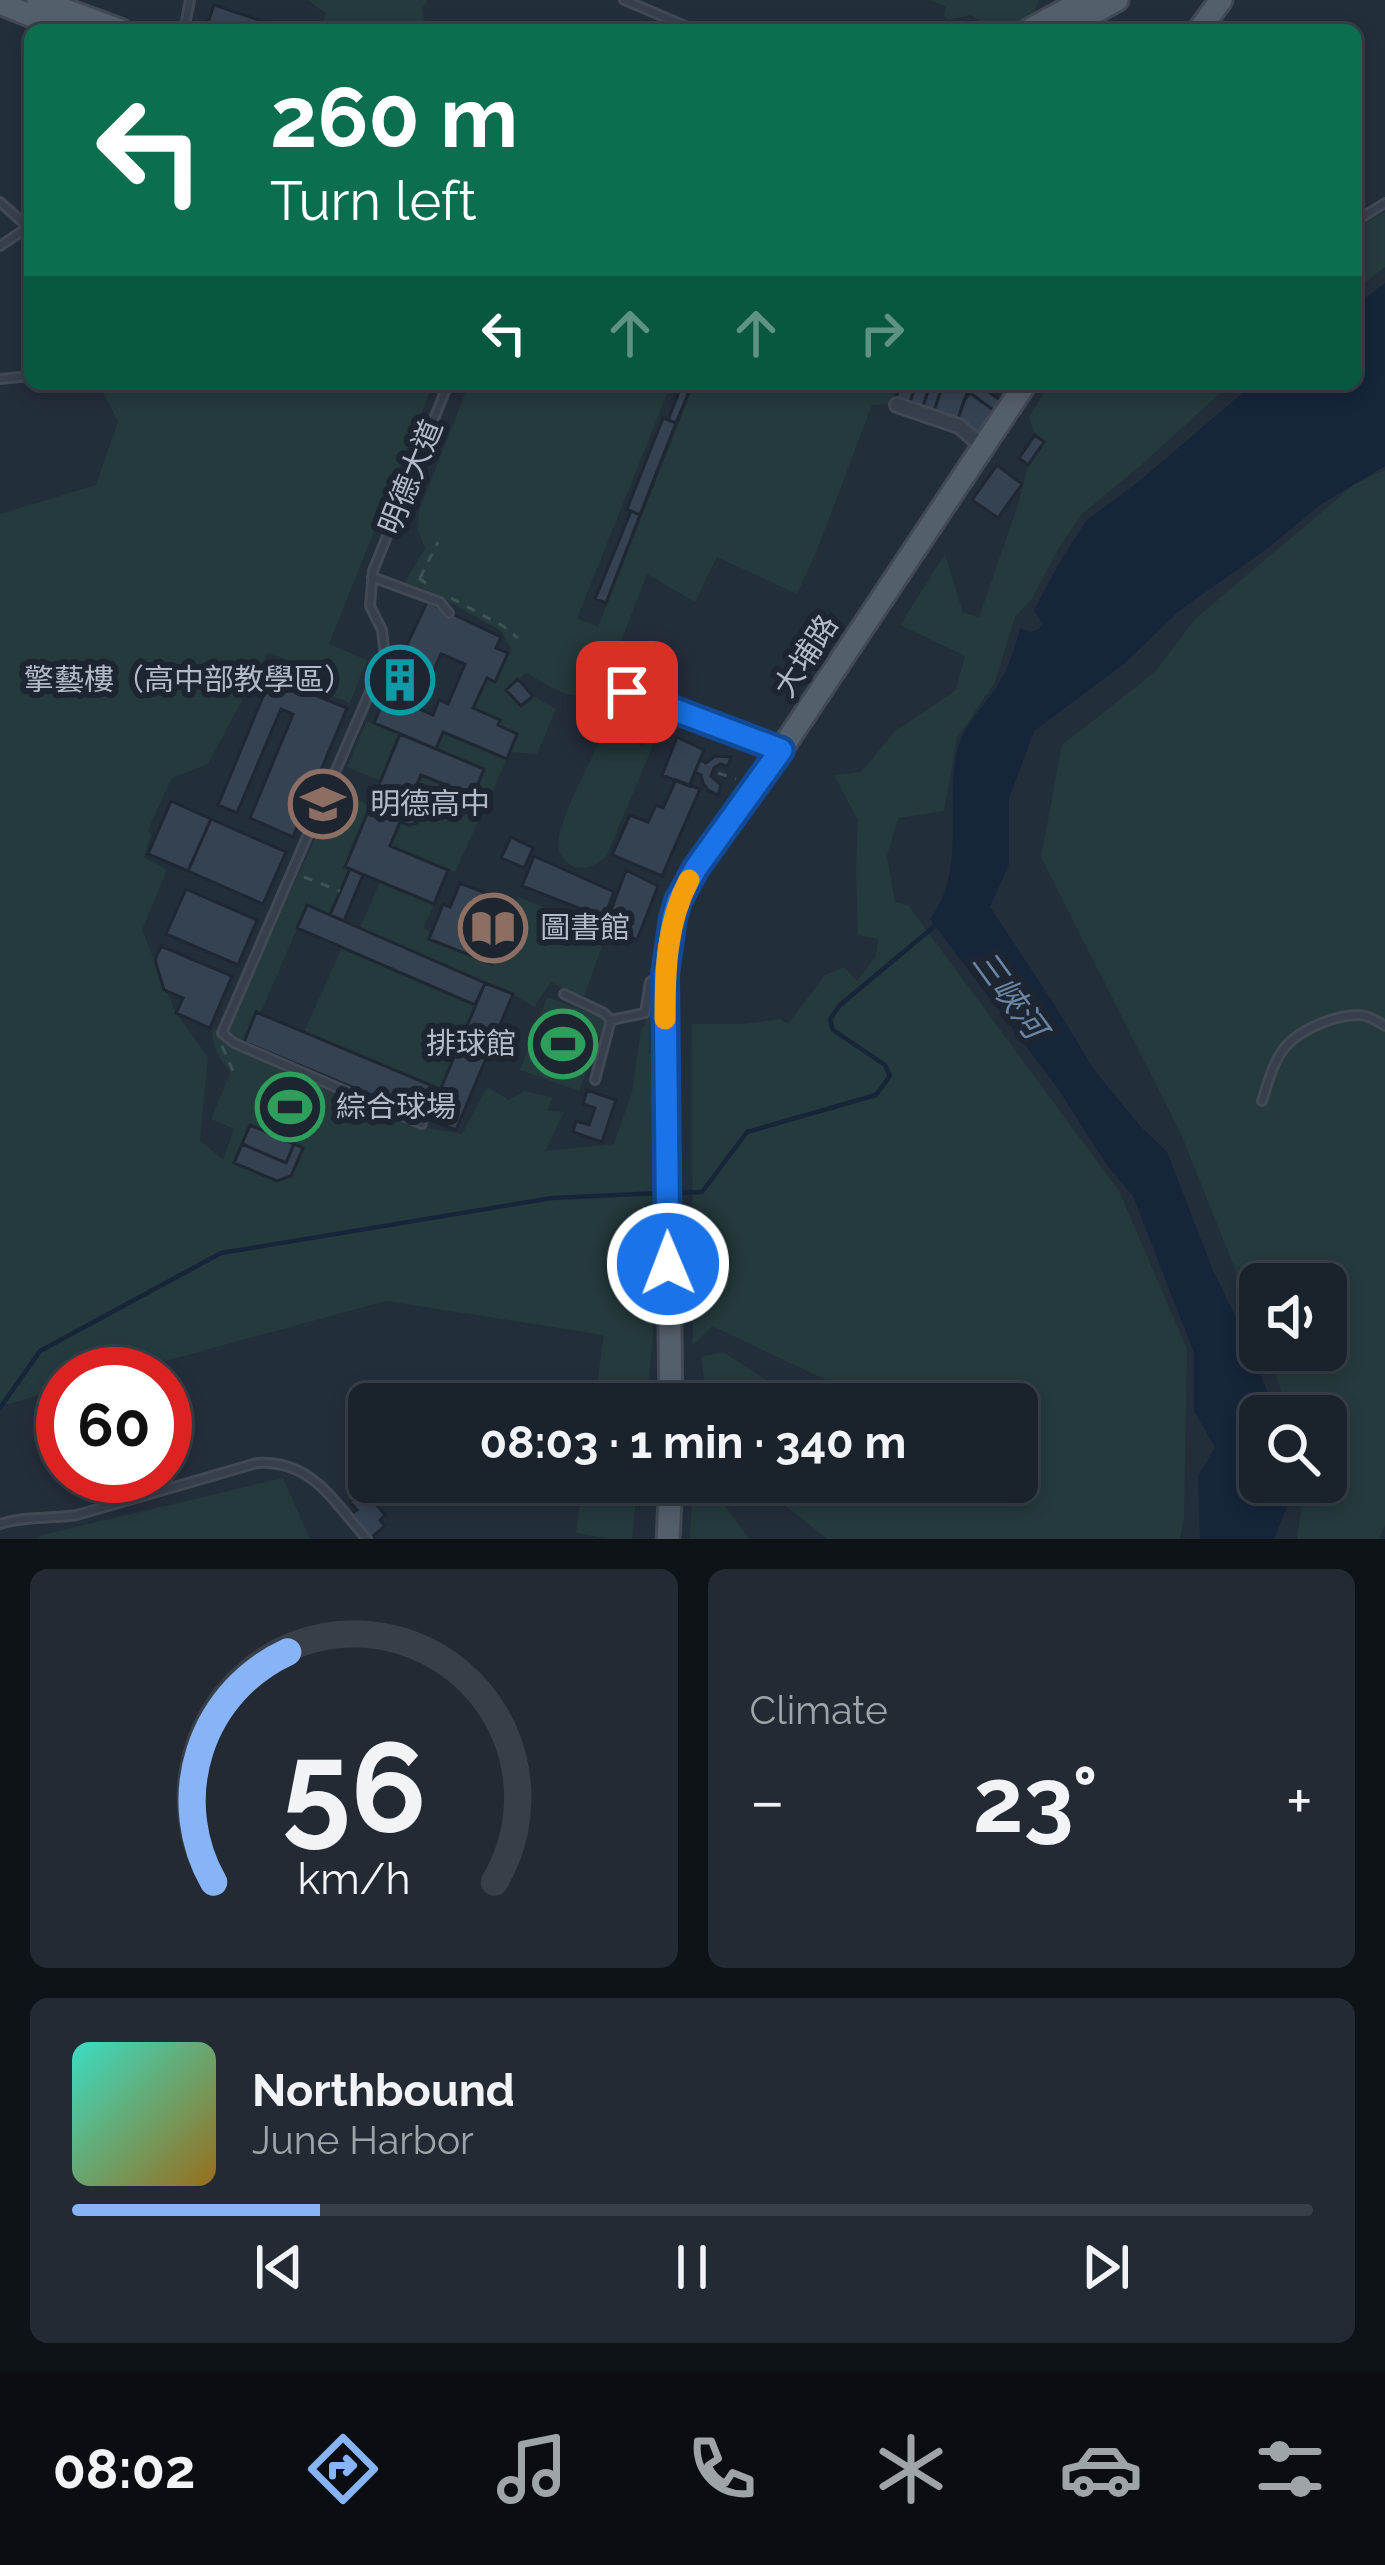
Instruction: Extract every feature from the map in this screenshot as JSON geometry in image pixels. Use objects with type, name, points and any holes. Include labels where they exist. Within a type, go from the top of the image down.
[{"type":"main road","points":[[38,0],[61,24]]},
{"type":"main road","points":[[1041,24],[1084,0]]},
{"type":"main road","points":[[1073,24],[1117,0]]},
{"type":"main road","points":[[0,3],[61,24]]},
{"type":"main road","name":"大埔路","points":[[670,1383],[665,974],[678,901],[1021,390]]},
{"type":"main road","points":[[668,1539],[670,1503]]},
{"type":"street","points":[[897,405],[958,426],[982,446]]},
{"type":"lane","points":[[624,0],[681,24]]},
{"type":"lane","points":[[0,202],[24,223]]},
{"type":"lane","name":"明德大道","points":[[372,574],[446,390]]},
{"type":"lane","points":[[422,1124],[234,1043],[223,1033],[291,872],[337,778],[385,657],[382,630],[370,606],[372,574],[440,602],[449,613]]},
{"type":"lane","points":[[627,692],[781,750]]},
{"type":"lane","points":[[611,1020],[645,1013],[650,982],[665,974]]},
{"type":"lane","points":[[564,994],[611,1020]]},
{"type":"lane","points":[[1262,1101],[1287,1044],[1312,1028],[1363,1014],[1385,1026]]},
{"type":"lane","points":[[596,1080],[611,1020]]},
{"type":"lane","points":[[0,1524],[76,1515],[257,1463],[277,1462],[308,1475],[367,1539]]},
{"type":"path","points":[[435,589],[419,578],[438,542]]},
{"type":"path","points":[[452,598],[518,638]]},
{"type":"path","points":[[718,773],[752,790]]},
{"type":"path","points":[[291,872],[340,891]]},
{"type":"path","points":[[223,1033],[223,1050],[233,1071]]},
{"type":"green space","points":[[307,0],[428,0],[422,9],[425,24],[322,24],[326,13]]},
{"type":"green space","points":[[930,0],[1039,0],[1033,15],[1011,24],[986,24],[971,15],[947,20],[946,7]]},
{"type":"green space","points":[[1385,212],[1385,267],[1362,284],[1362,225]]},
{"type":"green space","points":[[102,390],[431,390],[329,644],[367,660],[350,703],[312,688],[317,673],[268,652],[208,764],[172,778],[148,830],[151,836],[144,857],[167,870],[142,930],[176,1013],[208,1057],[200,1140],[223,1160],[234,1129],[211,1119],[231,1071],[216,1051],[213,1027],[232,1047],[422,1127],[462,1134],[487,1087],[509,1100],[524,1091],[552,1097],[548,1111],[564,1112],[545,1151],[614,1144],[632,1092],[650,998],[649,1054],[662,1057],[648,1383],[597,1383],[604,1335],[386,1301],[192,1354],[192,1347],[36,1347],[36,1396],[0,1406],[0,514],[96,485],[118,421]],"holes":[[[250,1126],[302,1148],[291,1176],[277,1181],[234,1163]]]},
{"type":"green space","points":[[467,390],[669,390],[577,618],[598,627],[692,390],[896,390],[891,404],[872,405],[797,594],[717,557],[695,602],[647,574],[602,690],[573,695],[526,673],[507,689],[521,706],[533,696],[556,709],[537,754],[510,752],[517,734],[473,708],[487,678],[496,681],[511,649],[501,631],[405,582],[425,548],[418,530],[419,511]]},
{"type":"green space","points":[[1045,390],[1223,390],[1082,514],[1032,599],[1015,617],[995,682],[957,738],[944,811],[898,818],[887,856],[895,902],[908,905],[1119,1191],[1187,1349],[1184,1518],[1180,1539],[827,1539],[782,1503],[1038,1503],[1038,1383],[833,1383],[712,1326],[693,1345],[692,1024],[781,1019],[788,1024],[825,975],[844,967],[857,981],[876,956],[878,939],[858,935],[858,820],[834,775],[861,772],[895,731],[956,690],[965,656],[900,625],[945,554],[963,613],[979,617],[1028,465],[1044,442],[1035,435],[1029,417]]},
{"type":"green space","points":[[1385,470],[1385,1525],[1379,1539],[1297,1539],[1302,1503],[1347,1503],[1347,1395],[1283,1395],[1274,1371],[1347,1371],[1347,1263],[1239,1263],[1239,1279],[1181,1134],[1041,857],[1062,745],[1155,672],[1195,619],[1355,484]]},
{"type":"green space","points":[[367,721],[400,734],[381,781],[347,767]]},
{"type":"green space","points":[[651,727],[659,731],[607,855],[588,867],[568,864],[558,842],[596,748],[618,735],[642,747]]},
{"type":"green space","points":[[443,732],[507,759],[455,872],[390,846],[400,822],[412,824],[423,816],[422,808],[411,799],[421,775],[473,795],[484,769],[436,749]]},
{"type":"green space","points":[[337,791],[371,806],[346,867],[350,869],[330,915],[307,906],[244,1042],[229,1033],[229,1025]]},
{"type":"green space","points":[[380,882],[434,904],[423,929],[431,932],[429,940],[491,964],[518,897],[607,932],[583,999],[551,982],[534,1007],[360,928]]},
{"type":"green space","points":[[342,947],[475,1005],[440,1089],[304,1032]]},
{"type":"green space","name":"排球館","points":[[547,997],[606,1019],[579,1091],[520,1070]]},
{"type":"green space","points":[[723,1352],[771,1383],[705,1383],[701,1357]]},
{"type":"green space","points":[[283,1478],[310,1539],[38,1539],[192,1503]]},
{"type":"green space","points":[[580,1503],[636,1503],[632,1539],[576,1533]]},
{"type":"green space","points":[[691,1503],[723,1503],[749,1539],[690,1539]]},
{"type":"water","name":"三峽河","points":[[1385,283],[1385,466],[1320,505],[1180,610],[1125,663],[1034,731],[1009,799],[1009,864],[990,907],[1095,1071],[1167,1152],[1239,1324],[1239,1371],[1259,1371],[1268,1395],[1239,1395],[1239,1503],[1287,1503],[1274,1539],[1200,1539],[1198,1477],[1215,1447],[1194,1411],[1194,1353],[1133,1196],[930,919],[949,878],[959,744],[1004,674],[1020,628],[1031,632],[1042,624],[1034,610],[1087,520],[1246,390],[1362,390],[1362,300]]},
{"type":"building","points":[[214,5],[265,22],[264,24],[207,24]]},
{"type":"building","points":[[680,390],[690,390],[676,423],[668,420]]},
{"type":"building","points":[[899,390],[914,390],[909,405],[895,400]]},
{"type":"building","points":[[914,390],[928,390],[922,410],[909,405]]},
{"type":"building","points":[[928,390],[941,390],[933,414],[922,410]]},
{"type":"building","points":[[941,390],[968,390],[957,422],[933,414]]},
{"type":"building","points":[[986,390],[1003,402],[996,412],[970,393]]},
{"type":"building","points":[[970,393],[996,412],[977,438],[957,422]]},
{"type":"building","points":[[663,418],[676,423],[640,515],[627,509]]},
{"type":"building","points":[[1035,435],[1044,442],[1028,465],[1019,458]]},
{"type":"building","points":[[997,465],[1022,484],[998,518],[972,500]]},
{"type":"building","points":[[631,511],[640,515],[606,603],[595,599]]},
{"type":"building","name":"擎藝樓（高中部教學區）","points":[[427,602],[501,637],[496,648],[508,653],[495,682],[487,678],[473,708],[517,734],[507,759],[443,732],[436,749],[374,723],[385,698],[379,695],[400,645],[406,647]],"holes":[[[441,654],[465,664],[448,704],[439,700],[433,715],[406,703],[421,667],[433,672]]]},
{"type":"building","points":[[271,677],[347,708],[293,837],[250,818],[293,714],[281,709],[237,813],[218,805]]},
{"type":"building","points":[[518,679],[533,696],[521,706],[506,690]]},
{"type":"building","points":[[400,734],[484,769],[473,796],[421,775],[411,799],[422,808],[423,816],[417,823],[400,822],[390,846],[448,870],[434,904],[345,867]]},
{"type":"building","points":[[677,737],[704,750],[689,786],[662,775]]},
{"type":"building","points":[[715,756],[731,757],[728,766],[720,764],[711,776],[721,785],[718,795],[695,772],[700,760],[706,763]]},
{"type":"building","points":[[676,780],[700,789],[662,876],[612,855],[630,815],[648,822],[656,805],[663,808]]},
{"type":"building","points":[[171,801],[211,819],[188,871],[148,854]]},
{"type":"building","points":[[211,819],[286,852],[263,904],[188,871]]},
{"type":"building","points":[[511,837],[533,848],[524,868],[501,858]]},
{"type":"building","points":[[534,856],[614,892],[604,918],[522,886]]},
{"type":"building","points":[[350,869],[363,875],[344,921],[330,915]]},
{"type":"building","points":[[626,870],[658,886],[637,940],[606,924]]},
{"type":"building","points":[[460,883],[515,905],[492,964],[429,939],[443,904],[450,907]]},
{"type":"building","points":[[186,889],[257,920],[238,965],[166,934]]},
{"type":"building","points":[[307,905],[485,983],[475,1005],[297,928]]},
{"type":"building","points":[[161,946],[232,976],[210,1028],[176,1013],[183,998],[164,990],[155,960]]},
{"type":"building","points":[[485,983],[513,994],[456,1130],[428,1119]]},
{"type":"building","points":[[256,1012],[440,1089],[428,1119],[244,1042]]},
{"type":"building","points":[[587,1090],[616,1100],[602,1142],[573,1132],[576,1121],[589,1125],[595,1108],[583,1104]]},
{"type":"building","points":[[250,1125],[294,1144],[286,1163],[242,1144]]},
{"type":"building","points":[[242,1144],[286,1163],[294,1144],[303,1148],[291,1176],[277,1181],[234,1163]]},
{"type":"building","points":[[351,1503],[375,1503],[385,1515],[380,1520],[385,1526],[371,1538],[351,1514],[357,1510]]},
{"type":"waterway","points":[[673,1193],[702,1192],[747,1132],[876,1095],[890,1076],[885,1065],[833,1030],[830,1019],[840,1005],[937,924]]},
{"type":"waterway","points":[[0,1408],[40,1351],[221,1253],[552,1198],[661,1193]]},
{"type":"slow traffic","points":[[665,1019],[669,939],[678,901],[689,880]]},
{"type":"place","name":"擎藝樓（高中部教學區）","points":[[400,680]]},
{"type":"place","name":"明德高中","points":[[323,804]]},
{"type":"place","name":"圖書館","points":[[493,928]]},
{"type":"place","name":"排球館","points":[[563,1044]]},
{"type":"place","name":"綜合球場","points":[[290,1107]]},
{"type":"route","points":[[627,692],[781,750],[696,868],[673,918],[665,974],[668,1264]]}]
